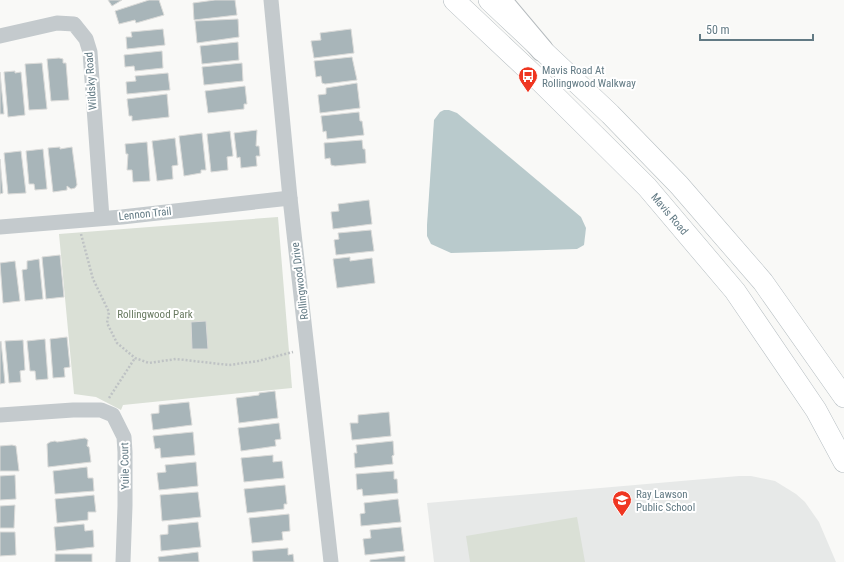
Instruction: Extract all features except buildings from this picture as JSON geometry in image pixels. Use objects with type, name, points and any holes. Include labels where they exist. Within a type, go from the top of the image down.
[{"type":"highway","points":[[500,0],[542,50]]},
{"type":"main road","name":"Mavis Road","points":[[454,0],[647,187],[735,291],[816,410],[844,462]]},
{"type":"main road","points":[[489,0],[610,114],[689,197],[763,282],[844,396]]},
{"type":"street","name":"Rollingwood Drive","points":[[271,0],[290,198],[331,562]]},
{"type":"street","name":"Wildsky Road","points":[[0,36],[57,24],[74,24],[86,39],[90,52],[102,218]]},
{"type":"street","name":"Lennon Trail","points":[[0,227],[290,198]]},
{"type":"street","points":[[0,416],[73,410],[101,410]]},
{"type":"street","name":"Yuile Court","points":[[101,410],[113,415],[124,437],[125,506],[123,562]]},
{"type":"path","points":[[77,220],[93,279],[109,312],[107,323],[117,343],[135,358],[149,363],[176,359],[229,365],[258,361],[308,348]]},
{"type":"path","points":[[101,410],[135,358]]},
{"type":"shaded area","points":[[444,110],[457,113],[581,217],[586,228],[584,245],[577,249],[451,253],[431,244],[427,236],[427,225],[434,120],[440,112]]},
{"type":"shaded area","name":"Ray Lawson Public School","points":[[751,476],[775,481],[796,494],[805,502],[819,522],[836,562],[434,562],[427,503]]},
{"type":"green space","name":"Rollingwood Park","points":[[278,217],[292,388],[123,405],[121,410],[96,397],[74,394],[59,234]]},
{"type":"green space","points":[[577,517],[585,562],[470,562],[466,536]]},
{"type":"place","name":"Mavis Road At Rollingwood Walkway","points":[[528,93]]},
{"type":"place","name":"Ray Lawson Public School","points":[[622,517]]}]
